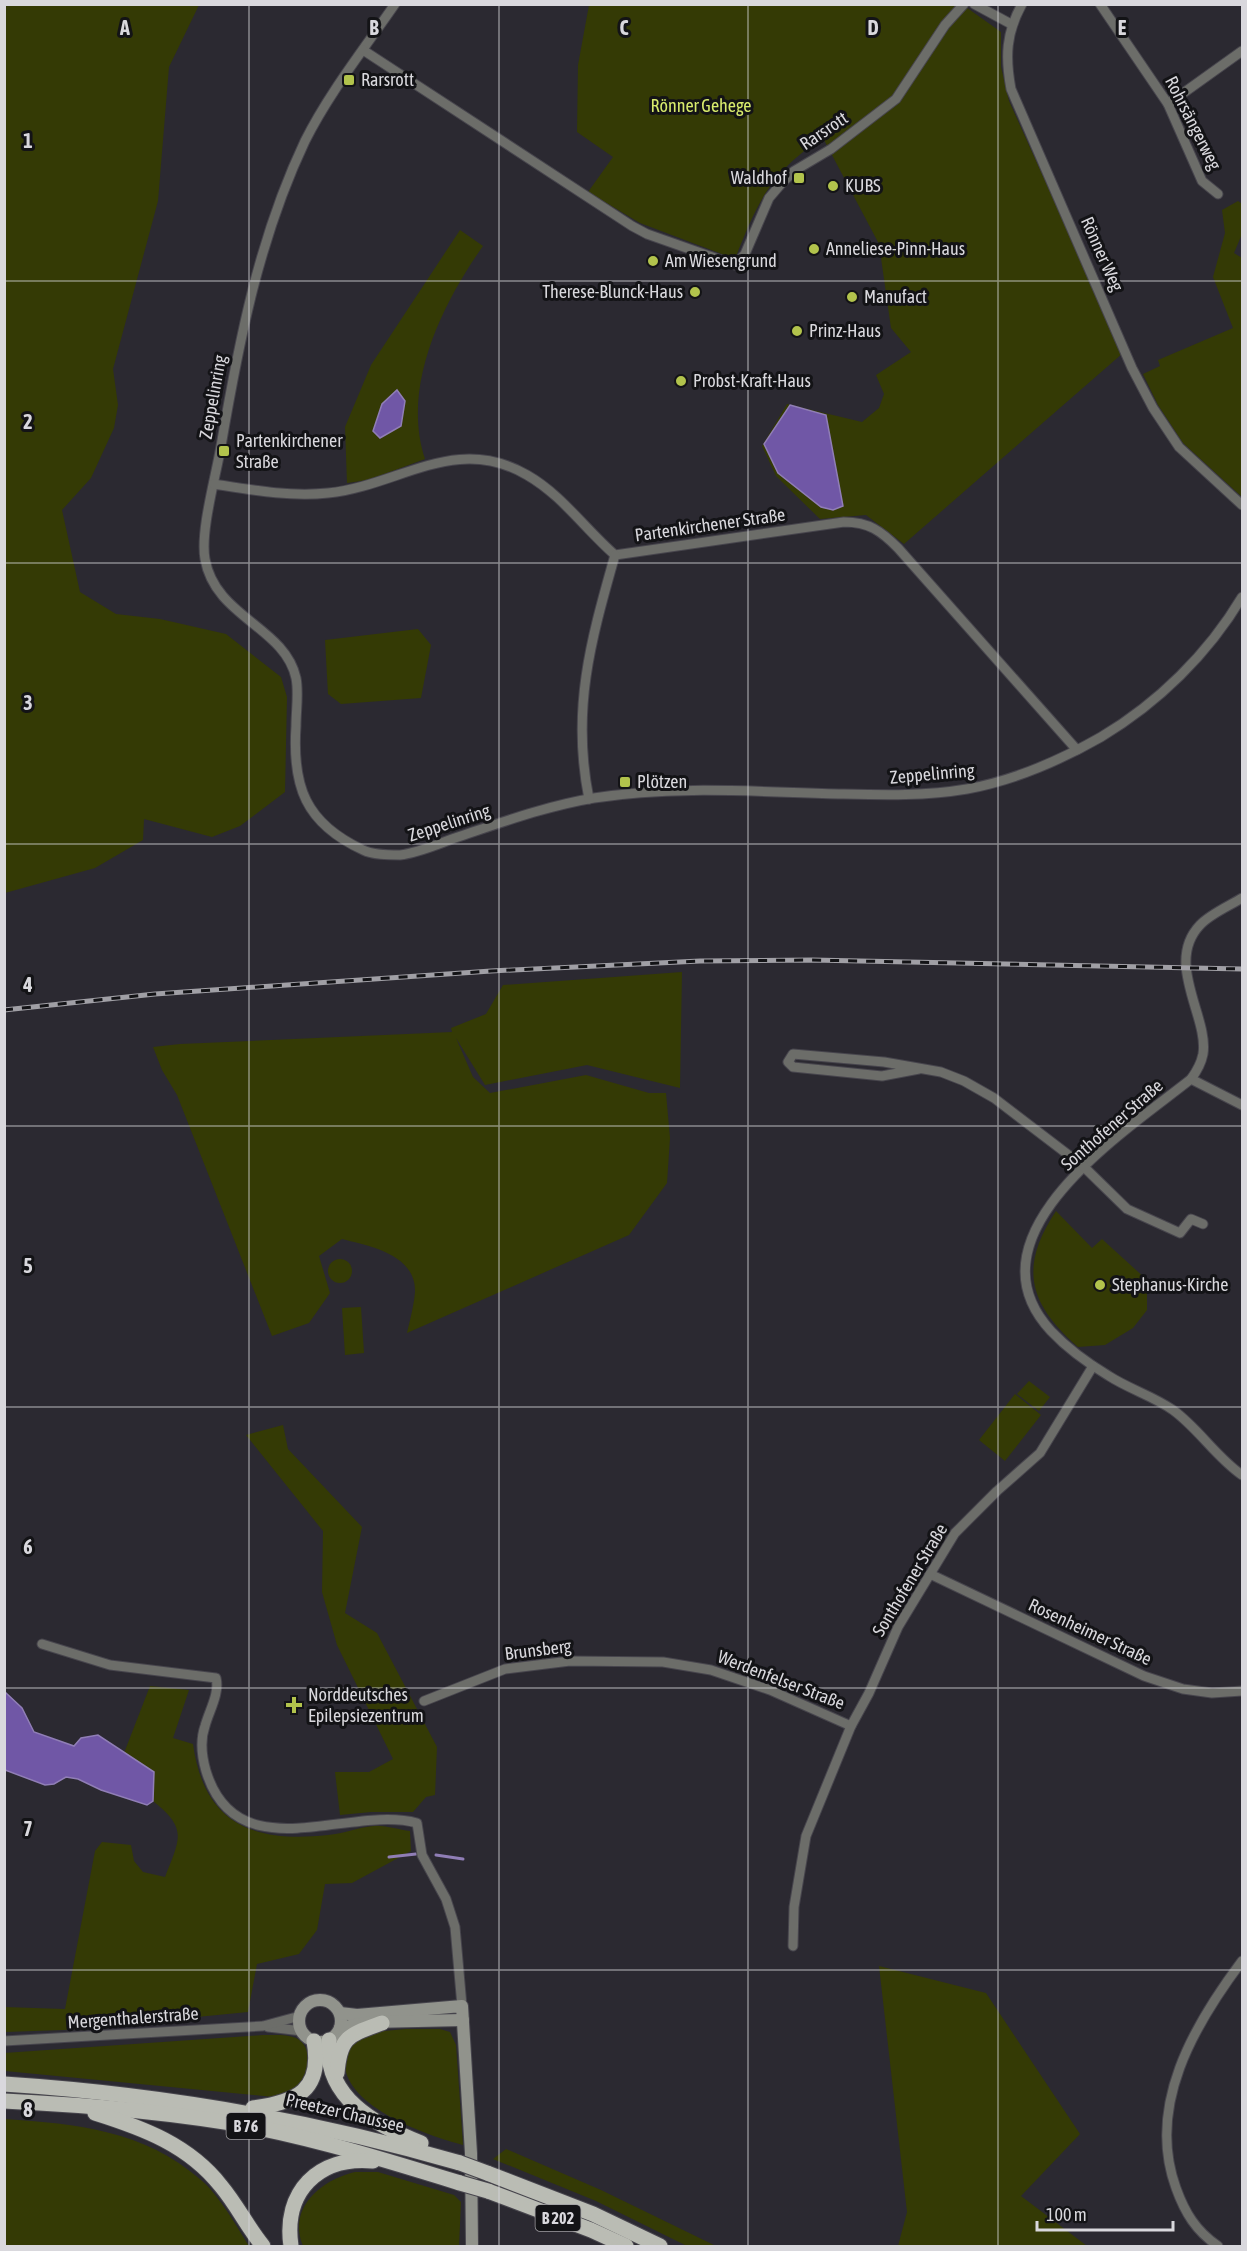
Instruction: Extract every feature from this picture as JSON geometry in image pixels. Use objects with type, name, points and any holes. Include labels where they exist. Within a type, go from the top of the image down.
[{"type":"highway","points":[[336,2079],[338,2056],[347,2039],[360,2030],[382,2023]]},
{"type":"highway","name":"B 76","points":[[322,2041],[336,2079],[350,2103],[368,2117],[399,2134],[450,2154],[460,2163]]},
{"type":"highway","name":"B 76","points":[[236,2110],[282,2103],[300,2095],[311,2081],[316,2069],[322,2041]]},
{"type":"highway","name":"Preetzer Chaussee","points":[[4,2084],[63,2087],[236,2110],[323,2127],[460,2163],[593,2214],[660,2247]]},
{"type":"highway","name":"Preetzer Chaussee","points":[[4,2101],[134,2110],[254,2127],[349,2149],[488,2191],[591,2230],[627,2247]]},
{"type":"highway","name":"B 76","points":[[67,2104],[142,2128],[187,2153],[219,2183],[263,2247]]},
{"type":"highway","name":"B 76","points":[[291,2247],[289,2220],[296,2197],[311,2178],[324,2170],[353,2161],[370,2161],[422,2171]]},
{"type":"main road","points":[[463,2020],[357,2023],[340,2028],[322,2041],[302,2031],[300,2016],[306,2007],[318,2001],[331,2003],[340,2013],[357,2015],[462,2006],[463,2020],[471,2153],[472,2247]]},
{"type":"main road","points":[[340,2013],[340,2028]]},
{"type":"street","name":"Zeppelinring","points":[[395,4],[306,140],[265,243],[246,312],[204,539],[205,561],[209,575],[222,598],[280,648],[292,665],[297,683],[294,754],[297,778],[310,810],[330,830],[368,853],[404,855],[523,816],[589,799],[635,793],[694,790],[924,795],[972,788],[1015,777],[1060,760],[1117,728],[1166,690],[1228,621],[1242,597]]},
{"type":"street","name":"Rarsrott","points":[[363,50],[632,226],[647,234],[735,265],[745,254],[769,198],[781,184],[794,171],[831,149],[896,99],[945,25],[964,4]]},
{"type":"street","points":[[975,4],[1011,24],[1022,4]]},
{"type":"street","name":"Rohrsängerweg","points":[[1100,4],[1168,104],[1202,182],[1218,194]]},
{"type":"street","name":"Rönner Weg","points":[[1011,24],[1007,70],[1015,101],[1125,346],[1132,368],[1153,408],[1179,447],[1242,505]]},
{"type":"street","points":[[1168,104],[1242,51]]},
{"type":"street","name":"Partenkirchener Straße","points":[[214,484],[274,494],[329,493],[370,485],[438,461],[480,460],[510,467],[544,486],[615,555],[844,522],[871,525],[881,531],[898,548],[1077,750]]},
{"type":"street","points":[[589,799],[582,731],[583,683],[615,555]]},
{"type":"street","name":"Sonthofener Straße","points":[[793,1946],[794,1908],[806,1836],[851,1726],[869,1693],[898,1627],[955,1533],[1040,1453],[1093,1366],[1050,1330],[1036,1310],[1025,1272],[1026,1252],[1038,1224],[1083,1166],[1191,1079],[1199,1068],[1203,1052],[1187,968],[1193,933],[1202,923],[1242,898]]},
{"type":"street","points":[[919,1069],[882,1076],[793,1067],[788,1062],[793,1054],[884,1062],[941,1072],[964,1081],[994,1098],[1083,1166],[1127,1209],[1180,1233],[1191,1219],[1203,1224]]},
{"type":"street","points":[[1191,1079],[1242,1105]]},
{"type":"street","points":[[1093,1366],[1174,1411],[1197,1429],[1221,1459],[1242,1475]]},
{"type":"street","name":"Rosenheimer Straße","points":[[930,1574],[1144,1676],[1183,1689],[1212,1693],[1242,1691]]},
{"type":"street","points":[[42,1644],[110,1665],[216,1678],[217,1687],[203,1736],[206,1770],[220,1799],[247,1821],[277,1827],[309,1829],[371,1818],[417,1823],[422,1855],[446,1899],[455,1927],[462,2006]]},
{"type":"street","name":"Brunsberg","points":[[424,1701],[505,1669],[570,1661],[663,1662]]},
{"type":"street","name":"Werdenfelser Straße","points":[[663,1662],[699,1666],[771,1690],[851,1726]]},
{"type":"street","points":[[1218,2247],[1193,2225],[1181,2203],[1169,2170],[1165,2146],[1167,2121],[1187,2046],[1205,2013],[1242,1961]]},
{"type":"street","name":"Mergenthalerstraße","points":[[262,2026],[300,2016]]},
{"type":"street","name":"Mergenthalerstraße","points":[[4,2042],[262,2026],[302,2031]]},
{"type":"green space","points":[[4,5],[199,5],[169,67],[158,201],[113,369],[118,405],[114,428],[91,478],[62,510],[80,592],[116,614],[160,619],[226,634],[281,677],[287,697],[285,792],[240,826],[212,837],[144,819],[143,840],[95,868],[5,893]]},
{"type":"green space","name":"Rönner Gehege","points":[[589,5],[963,5],[1001,32],[1001,67],[1009,101],[1123,353],[904,544],[866,515],[820,519],[776,476],[762,446],[787,404],[862,422],[879,408],[884,394],[876,375],[911,352],[891,328],[879,244],[823,138],[805,150],[778,176],[759,205],[735,259],[640,223],[588,192],[613,157],[577,132],[578,65]],"holes":[[[826,415],[832,452],[821,507],[778,473],[764,444]]]},
{"type":"green space","points":[[1238,201],[1242,204],[1242,234],[1234,253],[1242,258],[1242,497],[1183,443],[1158,405],[1143,374],[1160,366],[1158,360],[1233,328],[1213,277],[1225,233],[1222,210]]},
{"type":"green space","points":[[460,230],[483,246],[453,294],[440,320],[422,375],[418,404],[419,432],[425,459],[368,480],[347,483],[345,427],[371,365]]},
{"type":"green space","points":[[418,629],[431,645],[421,698],[341,704],[328,694],[325,640]]},
{"type":"green space","points":[[682,972],[680,1088],[587,1065],[485,1085],[456,1038],[473,1077],[490,1093],[586,1075],[649,1093],[666,1093],[670,1138],[667,1183],[629,1235],[407,1333],[415,1292],[413,1279],[408,1269],[389,1254],[342,1239],[319,1256],[330,1293],[309,1323],[272,1336],[177,1095],[162,1070],[153,1047],[452,1032],[451,1028],[486,1014],[503,985]]},
{"type":"green space","points":[[1056,1211],[1092,1248],[1102,1239],[1147,1280],[1147,1310],[1133,1328],[1105,1345],[1078,1347],[1048,1315],[1039,1299],[1034,1284],[1037,1250],[1044,1231]]},
{"type":"green space","points":[[340,1259],[348,1263],[352,1271],[348,1279],[340,1283],[332,1279],[328,1271],[332,1263]]},
{"type":"green space","points":[[361,1307],[364,1353],[345,1355],[342,1308]]},
{"type":"green space","points":[[1029,1381],[1050,1397],[1039,1411],[1017,1394]]},
{"type":"green space","points":[[1015,1394],[1041,1415],[1005,1461],[979,1440]]},
{"type":"green space","points":[[283,1425],[288,1449],[362,1527],[345,1613],[377,1633],[437,1747],[435,1795],[426,1797],[413,1812],[340,1815],[335,1772],[369,1772],[393,1759],[337,1645],[322,1592],[323,1531],[246,1435]]},
{"type":"green space","points":[[150,1686],[189,1690],[173,1738],[193,1744],[199,1771],[208,1793],[221,1810],[236,1823],[255,1831],[301,1837],[334,1834],[368,1827],[387,1827],[410,1831],[411,1851],[352,1883],[325,1884],[317,1930],[299,1954],[257,1964],[248,2012],[64,2030],[5,2032],[4,2007],[65,2009],[95,1851],[102,1842],[131,1845],[134,1861],[143,1872],[165,1877],[177,1843],[176,1827],[172,1819],[153,1801],[153,1772],[124,1753]]},
{"type":"green space","points":[[879,1966],[986,1993],[1080,2134],[1021,2196],[1087,2246],[898,2246],[907,2212]]},
{"type":"green space","points":[[440,2029],[450,2032],[456,2045],[463,2145],[409,2126],[389,2116],[357,2091],[347,2076],[345,2059],[356,2038],[373,2032]]},
{"type":"green space","points":[[284,2035],[296,2038],[306,2049],[308,2056],[306,2072],[298,2085],[274,2097],[5,2071],[4,2053]]},
{"type":"green space","points":[[5,2119],[84,2127],[133,2140],[156,2150],[179,2163],[208,2186],[249,2246],[5,2246]]},
{"type":"green space","points":[[506,2149],[601,2190],[716,2246],[687,2246],[596,2201],[493,2159]]},
{"type":"green space","points":[[355,2172],[378,2172],[454,2195],[461,2202],[459,2246],[303,2246],[299,2232],[300,2220],[303,2208],[310,2198],[330,2182]]},
{"type":"shaded area","points":[[397,390],[405,401],[401,426],[380,438],[373,431],[382,404]]},
{"type":"shaded area","points":[[790,405],[826,415],[843,506],[833,510],[821,507],[778,473],[764,444]]},
{"type":"shaded area","points":[[5,1692],[22,1708],[34,1732],[74,1746],[81,1738],[98,1735],[154,1772],[153,1801],[147,1805],[101,1790],[78,1779],[66,1777],[54,1784],[45,1785],[5,1770]]},
{"type":"waterway","points":[[389,1857],[416,1854]]},
{"type":"waterway","points":[[436,1855],[463,1859]]},
{"type":"railway","points":[[4,1010],[155,994],[491,971],[700,961],[812,960],[1242,969]]},
{"type":"place","name":"Rarsrott","points":[[349,80]]},
{"type":"place","name":"Waldhof","points":[[799,178]]},
{"type":"place","name":"KUBS","points":[[833,186]]},
{"type":"place","name":"Anneliese-Pinn-Haus","points":[[814,249]]},
{"type":"place","name":"Am Wiesengrund","points":[[653,261]]},
{"type":"place","name":"Therese-Blunck-Haus","points":[[695,292]]},
{"type":"place","name":"Manufact","points":[[852,297]]},
{"type":"place","name":"Prinz-Haus","points":[[797,331]]},
{"type":"place","name":"Probst-Kraft-Haus","points":[[681,381]]},
{"type":"place","name":"Partenkirchener Straße","points":[[224,451]]},
{"type":"place","name":"Plötzen","points":[[625,782]]},
{"type":"place","name":"Stephanus-Kirche","points":[[1100,1285]]},
{"type":"place","name":"Norddeutsches Epilepsiezentrum","points":[[294,1705]]}]
